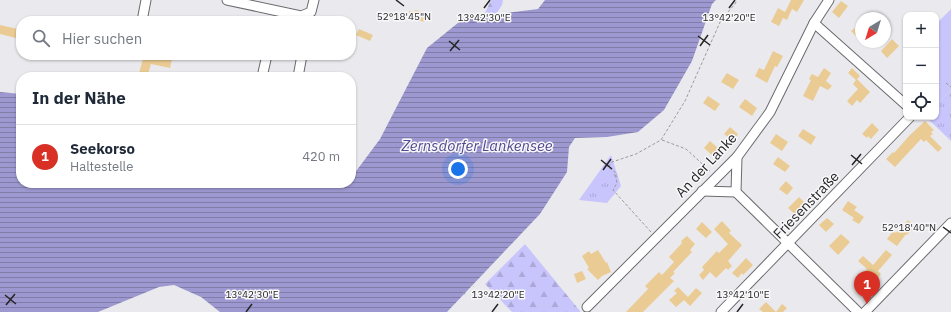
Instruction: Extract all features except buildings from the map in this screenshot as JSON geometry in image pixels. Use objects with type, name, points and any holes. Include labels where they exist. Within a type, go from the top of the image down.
[{"type":"street","points":[[143,16],[146,0]]},
{"type":"street","points":[[227,0],[301,16]]},
{"type":"street","points":[[310,16],[314,0]]},
{"type":"street","name":"An der Lanke","points":[[587,307],[737,157],[770,112],[814,23],[829,0]]},
{"type":"street","points":[[276,16],[277,11]]},
{"type":"street","points":[[814,23],[903,102]]},
{"type":"street","points":[[263,72],[266,60]]},
{"type":"street","points":[[299,72],[301,60]]},
{"type":"street","name":"Friesenstraße","points":[[721,312],[907,120]]},
{"type":"street","points":[[736,192],[737,157]]},
{"type":"street","points":[[702,191],[736,192],[787,244],[858,312]]},
{"type":"street","points":[[865,312],[951,223]]},
{"type":"path","points":[[657,238],[613,190],[617,183],[614,172],[608,167],[612,162],[636,154],[661,140],[685,101],[721,20],[737,0]]},
{"type":"path","points":[[946,83],[951,87]]},
{"type":"path","points":[[661,140],[686,149],[717,177]]},
{"type":"path","points":[[470,283],[474,287]]},
{"type":"path","points":[[463,292],[466,296]]},
{"type":"green space","points":[[491,0],[503,0],[497,13],[464,18],[485,13]]},
{"type":"green space","points":[[951,9],[951,90],[939,102],[939,48],[939,21]]},
{"type":"green space","points":[[951,90],[951,141],[929,120],[939,120],[939,102]]},
{"type":"green space","points":[[611,155],[621,186],[607,203],[579,200]]},
{"type":"green space","points":[[525,244],[580,312],[512,312],[485,284]]},
{"type":"water","name":"Zernsdorfer Lankensee","points":[[545,0],[716,0],[712,4],[692,61],[664,110],[638,132],[607,137],[575,138],[569,147],[567,172],[540,214],[447,312],[220,312],[201,297],[174,285],[159,287],[98,312],[0,312],[0,92],[16,94],[16,188],[356,188],[356,171],[380,139],[427,48],[464,18],[538,9]]},
{"type":"place","name":"Seekorso","points":[[867,304]]}]
